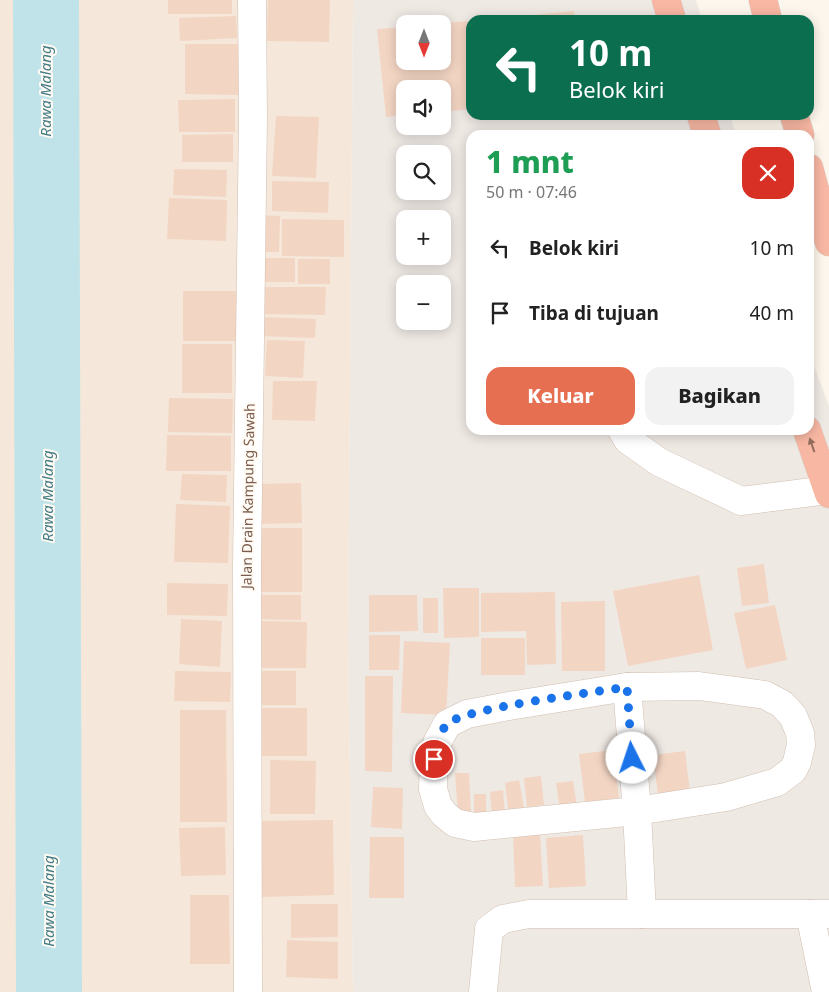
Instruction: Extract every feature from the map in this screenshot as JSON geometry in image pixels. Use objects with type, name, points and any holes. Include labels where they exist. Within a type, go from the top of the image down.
[{"type":"highway","points":[[666,0],[670,15]]},
{"type":"highway","points":[[763,0],[767,15]]},
{"type":"highway","points":[[814,186],[829,242]]},
{"type":"highway","points":[[809,435],[828,492]]},
{"type":"street","name":"Jalan Drain Kampung Sawah","points":[[248,992],[247,565],[253,116],[252,0]]},
{"type":"street","points":[[625,435],[628,440],[659,462],[741,501],[828,492]]},
{"type":"street","points":[[699,686],[765,695],[782,704],[793,716],[800,733],[798,762],[793,770],[777,782],[726,797],[637,811],[474,827],[455,823],[438,806],[433,789],[434,759],[437,743],[448,724],[467,714],[627,687],[699,686]]},
{"type":"street","points":[[627,687],[637,811],[642,914]]},
{"type":"street","points":[[483,992],[489,929],[503,919],[529,914],[729,913],[820,914],[826,992]]},
{"type":"shaded area","points":[[0,0],[353,0],[348,643],[353,992],[0,992]]},
{"type":"shaded area","points":[[353,0],[696,0],[700,15],[466,15],[466,120],[732,120],[734,130],[466,130],[466,435],[814,435],[814,366],[829,406],[829,992],[353,992],[348,643]]},
{"type":"building","points":[[168,0],[232,0],[232,14],[168,14]]},
{"type":"building","points":[[268,0],[330,0],[329,42],[267,41]]},
{"type":"building","points":[[574,11],[574,15],[534,15]]},
{"type":"building","points":[[236,16],[237,38],[180,41],[179,18]]},
{"type":"building","points":[[466,21],[466,110],[451,111],[451,80],[396,80],[396,116],[386,117],[377,29],[396,28],[396,70],[451,70],[451,22]]},
{"type":"building","points":[[185,44],[240,44],[239,95],[185,94]]},
{"type":"building","points":[[235,99],[235,132],[179,132],[178,100]]},
{"type":"building","points":[[276,116],[319,117],[316,178],[272,176]]},
{"type":"building","points":[[233,134],[233,162],[182,162],[182,135]]},
{"type":"building","points":[[174,169],[227,170],[226,197],[173,195]]},
{"type":"building","points":[[272,181],[329,182],[328,213],[272,211]]},
{"type":"building","points":[[169,198],[227,200],[226,241],[167,239]]},
{"type":"building","points":[[256,215],[280,216],[279,252],[255,252]]},
{"type":"building","points":[[282,219],[344,220],[344,257],[282,256]]},
{"type":"building","points":[[258,258],[295,258],[295,282],[258,282]]},
{"type":"building","points":[[298,259],[330,259],[330,284],[298,284]]},
{"type":"building","points":[[259,287],[326,287],[325,315],[259,314]]},
{"type":"building","points":[[183,291],[237,291],[237,341],[183,341]]},
{"type":"building","points":[[261,317],[316,319],[315,338],[260,336]]},
{"type":"building","points":[[267,340],[305,341],[303,378],[265,376]]},
{"type":"building","points":[[182,344],[232,344],[232,393],[182,393]]},
{"type":"building","points":[[273,381],[317,381],[315,421],[272,420]]},
{"type":"building","points":[[169,398],[233,399],[232,433],[168,432]]},
{"type":"building","points":[[167,435],[231,436],[231,471],[166,471]]},
{"type":"building","points":[[182,474],[227,475],[226,502],[180,500]]},
{"type":"building","points":[[301,483],[302,523],[255,524],[255,484]]},
{"type":"building","points":[[176,504],[230,506],[228,563],[174,562]]},
{"type":"building","points":[[250,528],[302,528],[302,592],[250,592]]},
{"type":"building","points":[[764,564],[769,603],[742,606],[737,568]]},
{"type":"building","points":[[699,575],[713,650],[628,666],[613,591]]},
{"type":"building","points":[[167,583],[228,584],[227,616],[167,615]]},
{"type":"building","points":[[443,588],[479,588],[479,637],[444,638]]},
{"type":"building","points":[[555,592],[556,664],[527,665],[526,631],[481,632],[481,593]]},
{"type":"building","points":[[253,595],[301,595],[301,620],[253,619]]},
{"type":"building","points":[[369,595],[417,595],[418,631],[369,632]]},
{"type":"building","points":[[423,598],[438,598],[438,633],[423,633]]},
{"type":"building","points":[[605,601],[605,671],[562,671],[561,602]]},
{"type":"building","points":[[775,605],[787,660],[746,669],[734,613]]},
{"type":"building","points":[[181,619],[222,621],[220,667],[179,664]]},
{"type":"building","points":[[249,621],[307,622],[306,668],[249,668]]},
{"type":"building","points":[[369,635],[400,635],[399,670],[369,670]]},
{"type":"building","points":[[481,638],[525,638],[525,675],[481,675]]},
{"type":"building","points":[[404,641],[450,643],[446,715],[401,713]]},
{"type":"building","points":[[175,671],[231,672],[230,702],[174,701]]},
{"type":"building","points":[[261,671],[296,671],[296,705],[261,705]]},
{"type":"building","points":[[365,676],[393,676],[392,772],[365,771]]},
{"type":"building","points":[[257,708],[307,708],[307,756],[258,756]]},
{"type":"building","points":[[180,710],[226,710],[227,822],[180,822]]},
{"type":"building","points":[[613,750],[619,798],[585,802],[579,754]]},
{"type":"building","points":[[685,751],[691,800],[659,804],[653,755]]},
{"type":"building","points":[[270,760],[316,761],[315,814],[270,814]]},
{"type":"building","points":[[455,773],[469,773],[471,814],[458,814]]},
{"type":"building","points":[[541,776],[544,805],[527,807],[524,778]]},
{"type":"building","points":[[519,780],[525,814],[509,816],[505,783]]},
{"type":"building","points":[[573,781],[578,813],[561,816],[556,783]]},
{"type":"building","points":[[373,787],[403,788],[402,829],[371,827]]},
{"type":"building","points":[[503,790],[505,814],[492,815],[490,792]]},
{"type":"building","points":[[474,794],[486,794],[486,815],[474,815]]},
{"type":"building","points":[[333,820],[334,895],[261,897],[260,821]]},
{"type":"building","points":[[225,827],[226,875],[181,876],[179,828]]},
{"type":"building","points":[[540,833],[543,886],[515,887],[513,834]]},
{"type":"building","points":[[583,835],[586,886],[549,888],[546,838]]},
{"type":"building","points":[[370,837],[404,837],[404,898],[369,898]]},
{"type":"building","points":[[190,895],[229,895],[230,964],[190,964]]},
{"type":"building","points":[[291,904],[338,904],[338,937],[291,938]]},
{"type":"building","points":[[287,940],[338,942],[338,979],[286,977]]},
{"type":"waterway","name":"Rawa Malang","points":[[46,0],[49,992]]},
{"type":"route","points":[[434,759],[437,743],[448,724],[467,714],[627,687],[632,758]]}]
